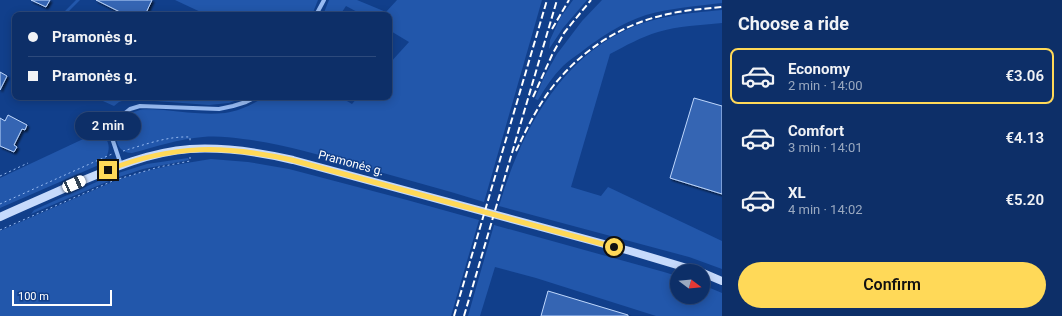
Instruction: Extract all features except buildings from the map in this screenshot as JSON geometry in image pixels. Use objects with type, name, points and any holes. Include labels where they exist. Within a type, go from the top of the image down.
[{"type":"main road","name":"Pramonės g.","points":[[0,217],[121,165],[158,154],[190,149],[251,151],[292,160],[674,264]]},
{"type":"main road","points":[[710,276],[722,281]]},
{"type":"street","points":[[318,12],[324,0]]},
{"type":"street","points":[[121,165],[112,138],[114,127],[120,117],[130,108],[140,106],[219,109],[250,100]]},
{"type":"path","points":[[0,204],[116,153],[162,140],[190,137],[190,161],[159,166],[115,180],[0,230]]},
{"type":"path","points":[[0,176],[28,163]]},
{"type":"shaded area","points":[[76,0],[80,0],[68,12],[64,12]]},
{"type":"shaded area","points":[[175,0],[318,0],[313,12],[201,12]]},
{"type":"shaded area","points":[[329,0],[357,0],[386,12],[357,12],[346,6],[342,12],[324,12]]},
{"type":"shaded area","points":[[397,0],[542,0],[484,202],[311,153],[257,141],[228,137],[194,138],[176,141],[132,153],[123,150],[118,144],[116,135],[120,123],[128,115],[140,110],[147,109],[217,114],[241,109],[260,100],[345,100],[352,104],[355,100],[392,100],[392,61],[409,42],[392,32],[392,12],[386,12]]},
{"type":"shaded area","points":[[573,0],[587,0],[563,28],[549,49],[550,40],[560,18]]},
{"type":"shaded area","points":[[602,0],[722,0],[722,3],[646,15],[620,26],[595,41],[567,62],[546,87],[538,100],[535,99],[544,77],[557,54],[582,21]]},
{"type":"shaded area","points":[[722,10],[722,23],[682,27],[658,32],[639,39],[610,54],[571,187],[601,196],[608,187],[722,241],[722,269],[689,257],[499,206],[507,180],[529,130],[543,106],[559,84],[577,64],[598,46],[622,32],[646,22],[696,12]]},
{"type":"shaded area","points":[[101,100],[125,100],[114,106]]},
{"type":"shaded area","points":[[142,100],[237,100],[229,103],[209,105]]},
{"type":"shaded area","points":[[96,133],[108,141],[109,146],[105,160],[101,164],[0,208],[0,178]]},
{"type":"shaded area","points":[[188,158],[189,160],[143,169],[116,178],[31,214],[34,210],[112,175],[147,164]]},
{"type":"shaded area","points":[[211,159],[248,162],[289,169],[479,220],[451,316],[0,316],[0,231],[117,180],[168,166]]},
{"type":"shaded area","points":[[494,225],[670,274],[670,304],[710,304],[710,288],[722,293],[722,316],[656,316],[536,278],[495,267],[480,316],[468,316]]},
{"type":"railway","points":[[454,316],[547,0]]},
{"type":"railway","points":[[464,316],[557,0]]},
{"type":"railway","points":[[552,29],[569,0]]},
{"type":"railway","points":[[533,97],[552,55],[564,33],[591,0]]},
{"type":"railway","points":[[516,151],[533,117],[548,93],[565,72],[591,49],[619,31],[651,18],[668,14],[722,7]]},
{"type":"route","points":[[108,170],[143,158],[181,150],[222,149],[251,151],[292,160],[614,247]]}]
